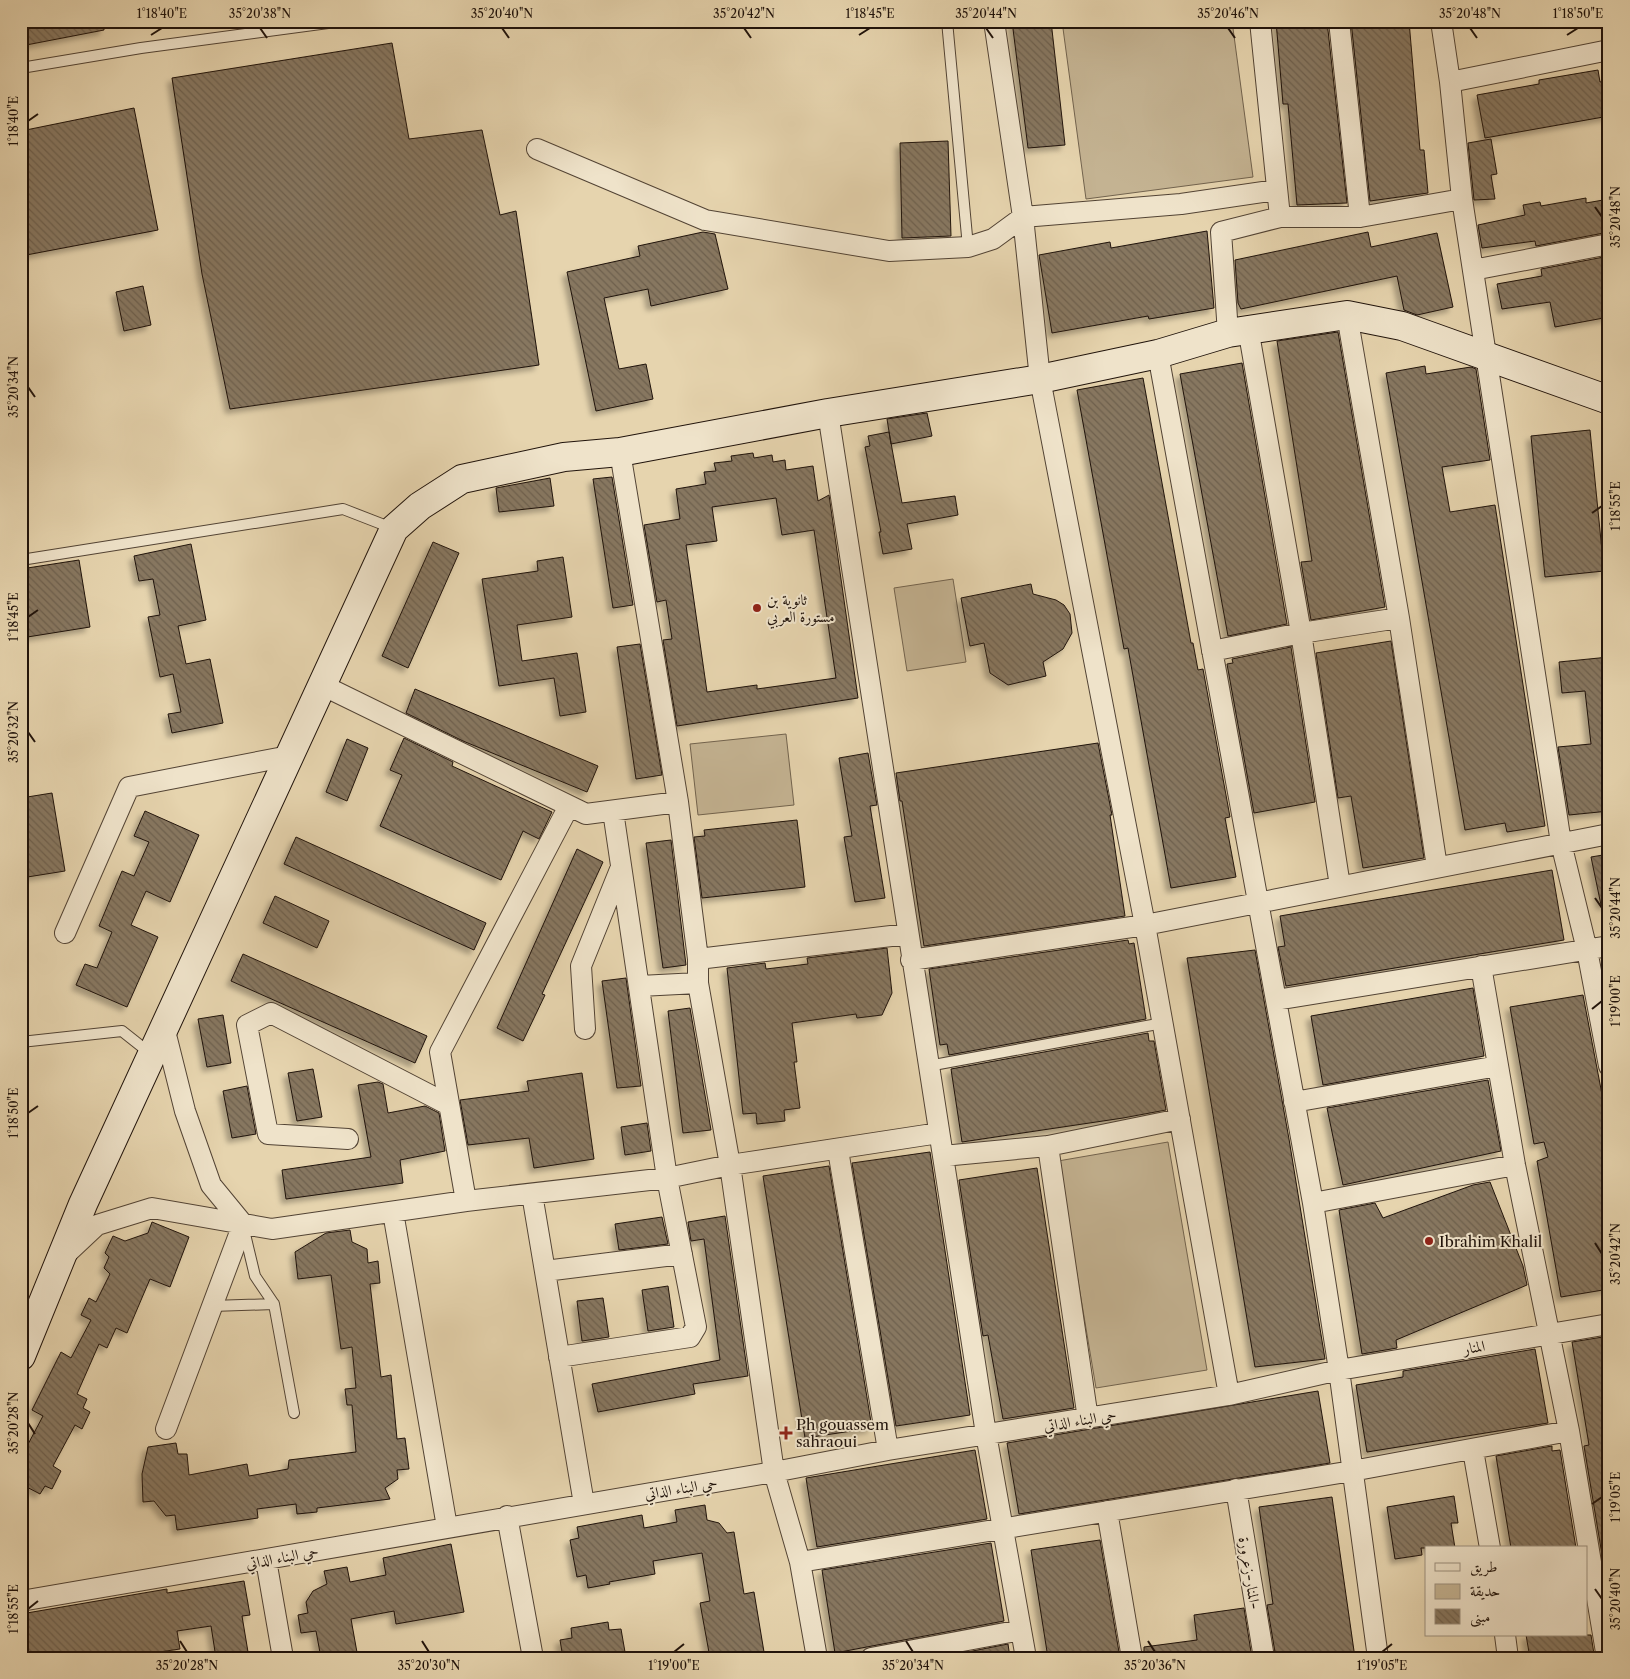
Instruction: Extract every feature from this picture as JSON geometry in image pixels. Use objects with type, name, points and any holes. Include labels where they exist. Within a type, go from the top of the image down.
[{"type":"street","points":[[994,21],[1023,217],[1040,378],[1145,925],[1229,1395]]},
{"type":"street","points":[[1260,21],[1280,217]]},
{"type":"street","points":[[1339,21],[1360,217]]},
{"type":"street","points":[[1441,21],[1450,82],[1462,199],[1561,843],[1587,950],[1609,1066]]},
{"type":"street","points":[[1450,82],[1609,50]]},
{"type":"street","points":[[537,149],[705,220],[889,251],[968,247],[993,239],[1023,217],[1181,204],[1277,190]]},
{"type":"street","points":[[1340,886],[1301,633],[1238,330],[1222,232],[1280,217],[1360,217],[1462,199]]},
{"type":"street","points":[[1474,270],[1609,244]]},
{"type":"street","points":[[1347,314],[1400,618],[1437,867]]},
{"type":"street","points":[[21,1356],[83,1204],[394,528],[420,506],[462,479],[564,457],[620,452],[828,413],[1040,378],[1158,354],[1238,330],[1347,314],[1402,326],[1609,400]]},
{"type":"street","points":[[1158,354],[1313,1203],[1339,1370],[1378,1658]]},
{"type":"street","points":[[828,413],[986,1434],[1001,1528],[1026,1658]]},
{"type":"street","points":[[620,452],[678,802],[698,959],[698,983],[730,1165],[774,1472],[800,1562],[817,1658]]},
{"type":"street","points":[[1212,652],[1301,633],[1400,618]]},
{"type":"street","points":[[322,684],[586,814],[678,802]]},
{"type":"street","points":[[65,933],[128,787],[289,756]]},
{"type":"street","points":[[466,1201],[440,1052],[569,806]]},
{"type":"street","points":[[559,1357],[690,1337],[696,1327],[667,1178],[613,810]]},
{"type":"street","points":[[912,960],[1145,925],[1609,834]]},
{"type":"street","points":[[585,1028],[581,966],[622,865]]},
{"type":"street","points":[[698,959],[908,934]]},
{"type":"street","points":[[1276,1000],[1609,946]]},
{"type":"street","points":[[1481,966],[1515,1165],[1569,1430],[1607,1658]]},
{"type":"street","points":[[640,986],[698,983]]},
{"type":"street","points":[[348,1139],[268,1134],[247,1024],[271,1013],[449,1105]]},
{"type":"street","points":[[164,1027],[185,1111],[211,1185],[242,1224]]},
{"type":"street","points":[[1294,1102],[1498,1066]]},
{"type":"street","points":[[943,1156],[1048,1146],[1180,1118]]},
{"type":"street","points":[[60,1260],[97,1225],[152,1208],[272,1229],[466,1201],[667,1178],[730,1165],[838,1150],[939,1133]]},
{"type":"street","points":[[1048,1146],[1088,1419]]},
{"type":"street","points":[[838,1150],[888,1450]]},
{"type":"street","points":[[1313,1203],[1515,1165]]},
{"type":"street","points":[[532,1194],[584,1504]]},
{"type":"street","points":[[393,1212],[447,1527]]},
{"type":"street","points":[[166,1429],[242,1224]]},
{"type":"street","points":[[545,1271],[682,1254]]},
{"type":"street","name":"المنار","points":[[1339,1370],[1609,1324]]},
{"type":"street","name":"حي البناء الذاتي","points":[[21,1600],[266,1560],[507,1516],[774,1472],[888,1450],[1229,1395],[1339,1370]]},
{"type":"street","points":[[800,1562],[1352,1471],[1473,1450],[1569,1430]]},
{"type":"street","points":[[1473,1450],[1490,1546]]},
{"type":"street","name":"المنار-زعرورة-","points":[[1236,1489],[1264,1658]]},
{"type":"street","points":[[1107,1510],[1132,1658]]},
{"type":"street","points":[[507,1516],[533,1658]]},
{"type":"street","points":[[266,1560],[283,1658]]},
{"type":"street","points":[[871,1658],[923,1653],[1022,1630]]},
{"type":"street","points":[[1504,1636],[1508,1658]]},
{"type":"lane","points":[[21,68],[141,48],[343,21]]},
{"type":"lane","points":[[947,21],[968,247]]},
{"type":"lane","points":[[21,560],[343,509],[394,528]]},
{"type":"lane","points":[[928,1066],[1163,1023]]},
{"type":"lane","points":[[21,1042],[122,1031],[151,1055]]},
{"type":"lane","points":[[242,1224],[255,1276],[274,1304],[294,1413]]},
{"type":"lane","points":[[212,1306],[274,1304]]},
{"type":"green space","points":[[1062,21],[1232,21],[1253,177],[1086,199]]},
{"type":"green space","points":[[953,579],[966,662],[907,671],[894,588]]},
{"type":"green space","points":[[786,734],[794,805],[698,815],[690,744]]},
{"type":"green space","points":[[1168,1142],[1207,1370],[1096,1388],[1058,1161]]},
{"type":"building","points":[[21,21],[104,21],[104,30],[21,46]]},
{"type":"building","points":[[1012,21],[1051,21],[1065,145],[1028,148]]},
{"type":"building","points":[[1276,21],[1327,21],[1347,203],[1297,205],[1288,104],[1283,104]]},
{"type":"building","points":[[1351,21],[1409,21],[1420,150],[1424,150],[1428,193],[1370,201]]},
{"type":"building","points":[[392,43],[409,139],[482,130],[500,215],[516,211],[539,365],[230,409],[202,274],[172,78]]},
{"type":"building","points":[[1598,70],[1600,82],[1609,80],[1609,116],[1485,138],[1477,95],[1539,84],[1539,80]]},
{"type":"building","points":[[134,108],[158,230],[21,256],[21,131]]},
{"type":"building","points":[[1491,139],[1497,174],[1491,175],[1495,199],[1474,200],[1468,143]]},
{"type":"building","points":[[948,141],[951,236],[902,238],[900,143]]},
{"type":"building","points":[[1586,198],[1586,203],[1609,199],[1609,232],[1536,246],[1535,241],[1482,248],[1478,225],[1525,215],[1523,205],[1540,202],[1541,206]]},
{"type":"building","points":[[1207,231],[1214,308],[1149,319],[1148,316],[1052,333],[1039,255],[1110,242],[1111,248]]},
{"type":"building","points":[[703,232],[715,234],[728,289],[651,306],[648,289],[604,298],[619,369],[646,364],[653,399],[596,411],[567,272],[640,256],[638,246]]},
{"type":"building","points":[[1368,232],[1371,247],[1437,233],[1453,307],[1417,315],[1404,310],[1397,276],[1241,309],[1238,303],[1235,260]]},
{"type":"building","points":[[1609,256],[1609,317],[1555,327],[1550,302],[1502,309],[1497,284],[1542,276],[1541,269]]},
{"type":"building","points":[[143,286],[151,325],[124,331],[116,292]]},
{"type":"building","points":[[1338,332],[1385,607],[1311,620],[1301,562],[1312,561],[1277,341]]},
{"type":"building","points":[[1242,363],[1287,624],[1228,636],[1180,374]]},
{"type":"building","points":[[1425,366],[1426,374],[1471,367],[1476,369],[1490,460],[1442,467],[1450,512],[1495,505],[1545,826],[1507,832],[1505,823],[1465,830],[1386,373]]},
{"type":"building","points":[[1143,378],[1191,643],[1193,643],[1198,670],[1203,669],[1230,817],[1225,818],[1236,877],[1171,888],[1128,648],[1124,649],[1077,390]]},
{"type":"building","points":[[927,413],[932,436],[891,444],[887,419]]},
{"type":"building","points":[[1590,430],[1604,571],[1545,577],[1531,436]]},
{"type":"building","points":[[889,432],[902,503],[955,496],[958,515],[907,524],[912,549],[883,554],[879,532],[881,532],[865,447],[870,446],[868,436]]},
{"type":"building","points":[[753,453],[754,458],[772,455],[773,462],[785,460],[786,470],[813,466],[818,501],[829,495],[858,698],[677,726],[663,640],[672,639],[666,600],[657,602],[644,525],[680,519],[676,489],[706,484],[704,472],[716,471],[714,463],[732,461],[731,456]],"holes":[[[776,498],[782,535],[814,530],[836,678],[757,689],[757,685],[707,692],[686,545],[717,541],[712,507]]]},
{"type":"building","points":[[612,477],[633,605],[613,608],[593,479]]},
{"type":"building","points":[[550,478],[554,506],[499,512],[496,488]]},
{"type":"building","points":[[433,542],[459,553],[408,668],[382,656]]},
{"type":"building","points":[[191,544],[206,620],[178,626],[186,664],[210,659],[223,723],[172,733],[168,714],[181,712],[173,674],[160,677],[148,617],[160,615],[153,579],[139,581],[134,556]]},
{"type":"building","points":[[563,557],[572,617],[517,625],[522,661],[577,653],[586,712],[560,716],[554,678],[499,686],[482,579],[538,571],[537,561]]},
{"type":"building","points":[[79,560],[90,627],[21,638],[21,569]]},
{"type":"building","points":[[1031,584],[1033,594],[1056,600],[1064,605],[1070,614],[1072,633],[1063,649],[1043,662],[1046,676],[1008,685],[990,673],[984,643],[970,646],[961,598]]},
{"type":"building","points":[[1391,641],[1424,858],[1363,868],[1351,796],[1338,798],[1316,653]]},
{"type":"building","points":[[640,644],[662,775],[636,779],[617,647]]},
{"type":"building","points":[[1291,647],[1315,802],[1254,813],[1227,664],[1233,663],[1232,659]]},
{"type":"building","points":[[1609,657],[1609,811],[1569,815],[1558,747],[1591,744],[1585,691],[1562,693],[1559,662]]},
{"type":"building","points":[[415,689],[598,766],[587,792],[463,741],[406,713]]},
{"type":"building","points":[[404,738],[453,762],[452,766],[552,812],[539,839],[523,831],[501,880],[380,826],[402,775],[390,770]]},
{"type":"building","points":[[347,739],[368,748],[347,801],[326,792]]},
{"type":"building","points":[[1098,743],[1112,815],[1110,815],[1125,916],[924,946],[896,773]]},
{"type":"building","points":[[868,753],[877,805],[870,806],[885,898],[855,902],[844,837],[852,836],[839,758]]},
{"type":"building","points":[[52,793],[65,871],[21,878],[21,857],[24,857],[21,837],[21,798]]},
{"type":"building","points":[[145,811],[199,835],[170,902],[146,891],[131,925],[158,937],[127,1007],[76,985],[85,964],[97,968],[112,932],[99,926],[122,871],[134,876],[149,842],[134,836]]},
{"type":"building","points":[[797,820],[805,887],[702,898],[694,837],[705,836],[704,830]]},
{"type":"building","points":[[296,837],[486,923],[474,950],[284,864]]},
{"type":"building","points":[[671,840],[686,965],[663,968],[646,843]]},
{"type":"building","points":[[577,849],[603,862],[542,994],[545,995],[523,1041],[497,1028]]},
{"type":"building","points":[[1609,854],[1609,904],[1601,905],[1591,857]]},
{"type":"building","points":[[1552,870],[1564,940],[1286,986],[1278,947],[1285,946],[1280,916]]},
{"type":"building","points":[[275,896],[329,921],[317,948],[263,923]]},
{"type":"building","points":[[1128,940],[1129,944],[1134,943],[1146,1019],[949,1055],[947,1044],[940,1045],[929,969]]},
{"type":"building","points":[[887,948],[892,993],[882,1015],[857,1018],[856,1014],[792,1023],[797,1062],[794,1062],[800,1108],[784,1110],[785,1121],[757,1124],[756,1113],[743,1114],[727,968],[765,963],[766,969],[808,964],[807,958]]},
{"type":"building","points":[[1255,950],[1289,1139],[1325,1359],[1255,1367],[1187,958]]},
{"type":"building","points":[[243,954],[427,1036],[415,1063],[231,981]]},
{"type":"building","points":[[626,978],[641,1086],[617,1088],[602,981]]},
{"type":"building","points":[[1473,988],[1484,1056],[1323,1085],[1311,1016]]},
{"type":"building","points":[[1583,995],[1609,1131],[1609,1289],[1561,1297],[1537,1161],[1548,1157],[1544,1142],[1534,1144],[1510,1007]]},
{"type":"building","points":[[690,1008],[711,1130],[683,1133],[668,1011]]},
{"type":"building","points":[[223,1015],[231,1063],[207,1067],[198,1019]]},
{"type":"building","points":[[1148,1033],[1149,1041],[1154,1041],[1166,1110],[962,1142],[951,1069]]},
{"type":"building","points":[[313,1069],[322,1117],[297,1121],[288,1073]]},
{"type":"building","points":[[582,1073],[594,1159],[534,1168],[529,1138],[468,1145],[460,1100],[529,1091],[527,1081]]},
{"type":"building","points":[[1488,1080],[1501,1151],[1343,1185],[1327,1108]]},
{"type":"building","points":[[378,1082],[383,1084],[388,1113],[425,1106],[439,1113],[445,1151],[400,1160],[403,1183],[286,1199],[282,1170],[371,1157],[358,1085]]},
{"type":"building","points":[[247,1086],[256,1134],[232,1138],[223,1091]]},
{"type":"building","points":[[647,1123],[651,1151],[625,1155],[621,1127]]},
{"type":"building","points":[[930,1152],[970,1415],[896,1426],[852,1163]]},
{"type":"building","points":[[829,1166],[872,1428],[805,1438],[763,1176]]},
{"type":"building","points":[[1037,1168],[1074,1408],[1003,1419],[988,1335],[983,1336],[959,1180]]},
{"type":"building","name":"Ibrahim Khalil","points":[[1490,1182],[1523,1266],[1527,1285],[1396,1340],[1397,1348],[1362,1354],[1339,1210],[1375,1203],[1383,1218],[1473,1185]]},
{"type":"building","points":[[725,1216],[748,1376],[693,1384],[695,1394],[598,1412],[592,1384],[720,1360],[704,1239],[691,1241],[688,1222]]},
{"type":"building","points":[[662,1217],[668,1244],[619,1250],[615,1224]]},
{"type":"building","points":[[152,1222],[189,1237],[170,1287],[150,1279],[127,1333],[116,1328],[107,1348],[99,1344],[77,1394],[87,1399],[83,1408],[90,1412],[82,1429],[75,1425],[53,1466],[61,1471],[52,1489],[45,1486],[40,1494],[21,1484],[21,1445],[26,1448],[43,1416],[32,1410],[61,1352],[71,1358],[91,1320],[81,1315],[89,1298],[96,1302],[110,1274],[104,1268],[109,1257],[105,1253],[113,1236],[125,1241],[148,1233]]},
{"type":"building","points":[[350,1230],[352,1242],[367,1249],[368,1263],[378,1261],[380,1283],[370,1284],[381,1377],[391,1375],[397,1439],[405,1438],[409,1469],[397,1470],[398,1479],[385,1488],[390,1499],[317,1508],[317,1512],[297,1514],[296,1504],[257,1509],[258,1518],[177,1530],[175,1515],[166,1516],[154,1501],[143,1502],[142,1474],[148,1447],[176,1443],[178,1454],[187,1454],[189,1475],[247,1464],[249,1476],[288,1469],[289,1460],[356,1452],[352,1405],[347,1405],[345,1389],[356,1388],[352,1347],[341,1349],[331,1275],[298,1279],[295,1252],[326,1233]]},
{"type":"building","points":[[668,1286],[674,1327],[648,1331],[642,1290]]},
{"type":"building","points":[[603,1298],[609,1337],[582,1341],[577,1301]]},
{"type":"building","points":[[1609,1336],[1609,1597],[1584,1446],[1589,1445],[1572,1342]]},
{"type":"building","points":[[1535,1349],[1548,1423],[1367,1452],[1356,1385],[1403,1377],[1403,1371]]},
{"type":"building","points":[[1318,1391],[1330,1463],[1019,1514],[1007,1443]]},
{"type":"building","points":[[1552,1446],[1552,1451],[1560,1450],[1576,1546],[1511,1546],[1496,1456]]},
{"type":"building","points":[[975,1450],[987,1519],[817,1547],[806,1478]]},
{"type":"building","points":[[1454,1496],[1458,1523],[1451,1523],[1455,1546],[1425,1546],[1425,1548],[1421,1548],[1422,1555],[1395,1559],[1387,1507]]},
{"type":"building","points":[[1332,1497],[1355,1658],[1276,1658],[1267,1605],[1273,1604],[1259,1507]]},
{"type":"building","points":[[705,1505],[707,1520],[719,1523],[727,1533],[734,1532],[744,1594],[754,1592],[765,1658],[710,1658],[700,1603],[710,1601],[702,1553],[653,1561],[655,1574],[609,1582],[610,1584],[588,1588],[586,1575],[577,1577],[570,1540],[579,1538],[577,1527],[642,1515],[644,1528],[677,1522],[675,1510]]},
{"type":"building","points":[[1100,1540],[1120,1658],[1048,1658],[1031,1550]]},
{"type":"building","points":[[991,1543],[1004,1621],[835,1653],[822,1570]]},
{"type":"building","points":[[451,1544],[464,1612],[396,1624],[394,1611],[351,1619],[358,1658],[321,1658],[316,1631],[301,1633],[298,1615],[308,1613],[306,1602],[313,1591],[327,1584],[324,1571],[347,1567],[350,1582],[386,1575],[383,1558]]},
{"type":"building","points":[[244,1581],[250,1615],[242,1616],[249,1658],[216,1658],[211,1626],[177,1631],[180,1649],[117,1658],[21,1658],[21,1614],[167,1589],[167,1593]]},
{"type":"building","points":[[1244,1608],[1252,1658],[1144,1658],[1144,1647],[1197,1640],[1194,1615]]},
{"type":"building","points":[[608,1622],[609,1630],[621,1629],[625,1652],[616,1654],[616,1658],[563,1658],[560,1640],[572,1638],[571,1628]]},
{"type":"building","points":[[1591,1635],[1594,1654],[1572,1658],[1530,1658],[1526,1636]]},
{"type":"building","points":[[1008,1644],[1010,1658],[937,1658]]},
{"type":"place","name":"ثانوية بن مستورة العربي","points":[[757,608]]},
{"type":"place","name":"Ibrahim Khalil","points":[[1429,1241]]},
{"type":"place","name":"Ph gouassem sahraoui","points":[[786,1433]]}]
